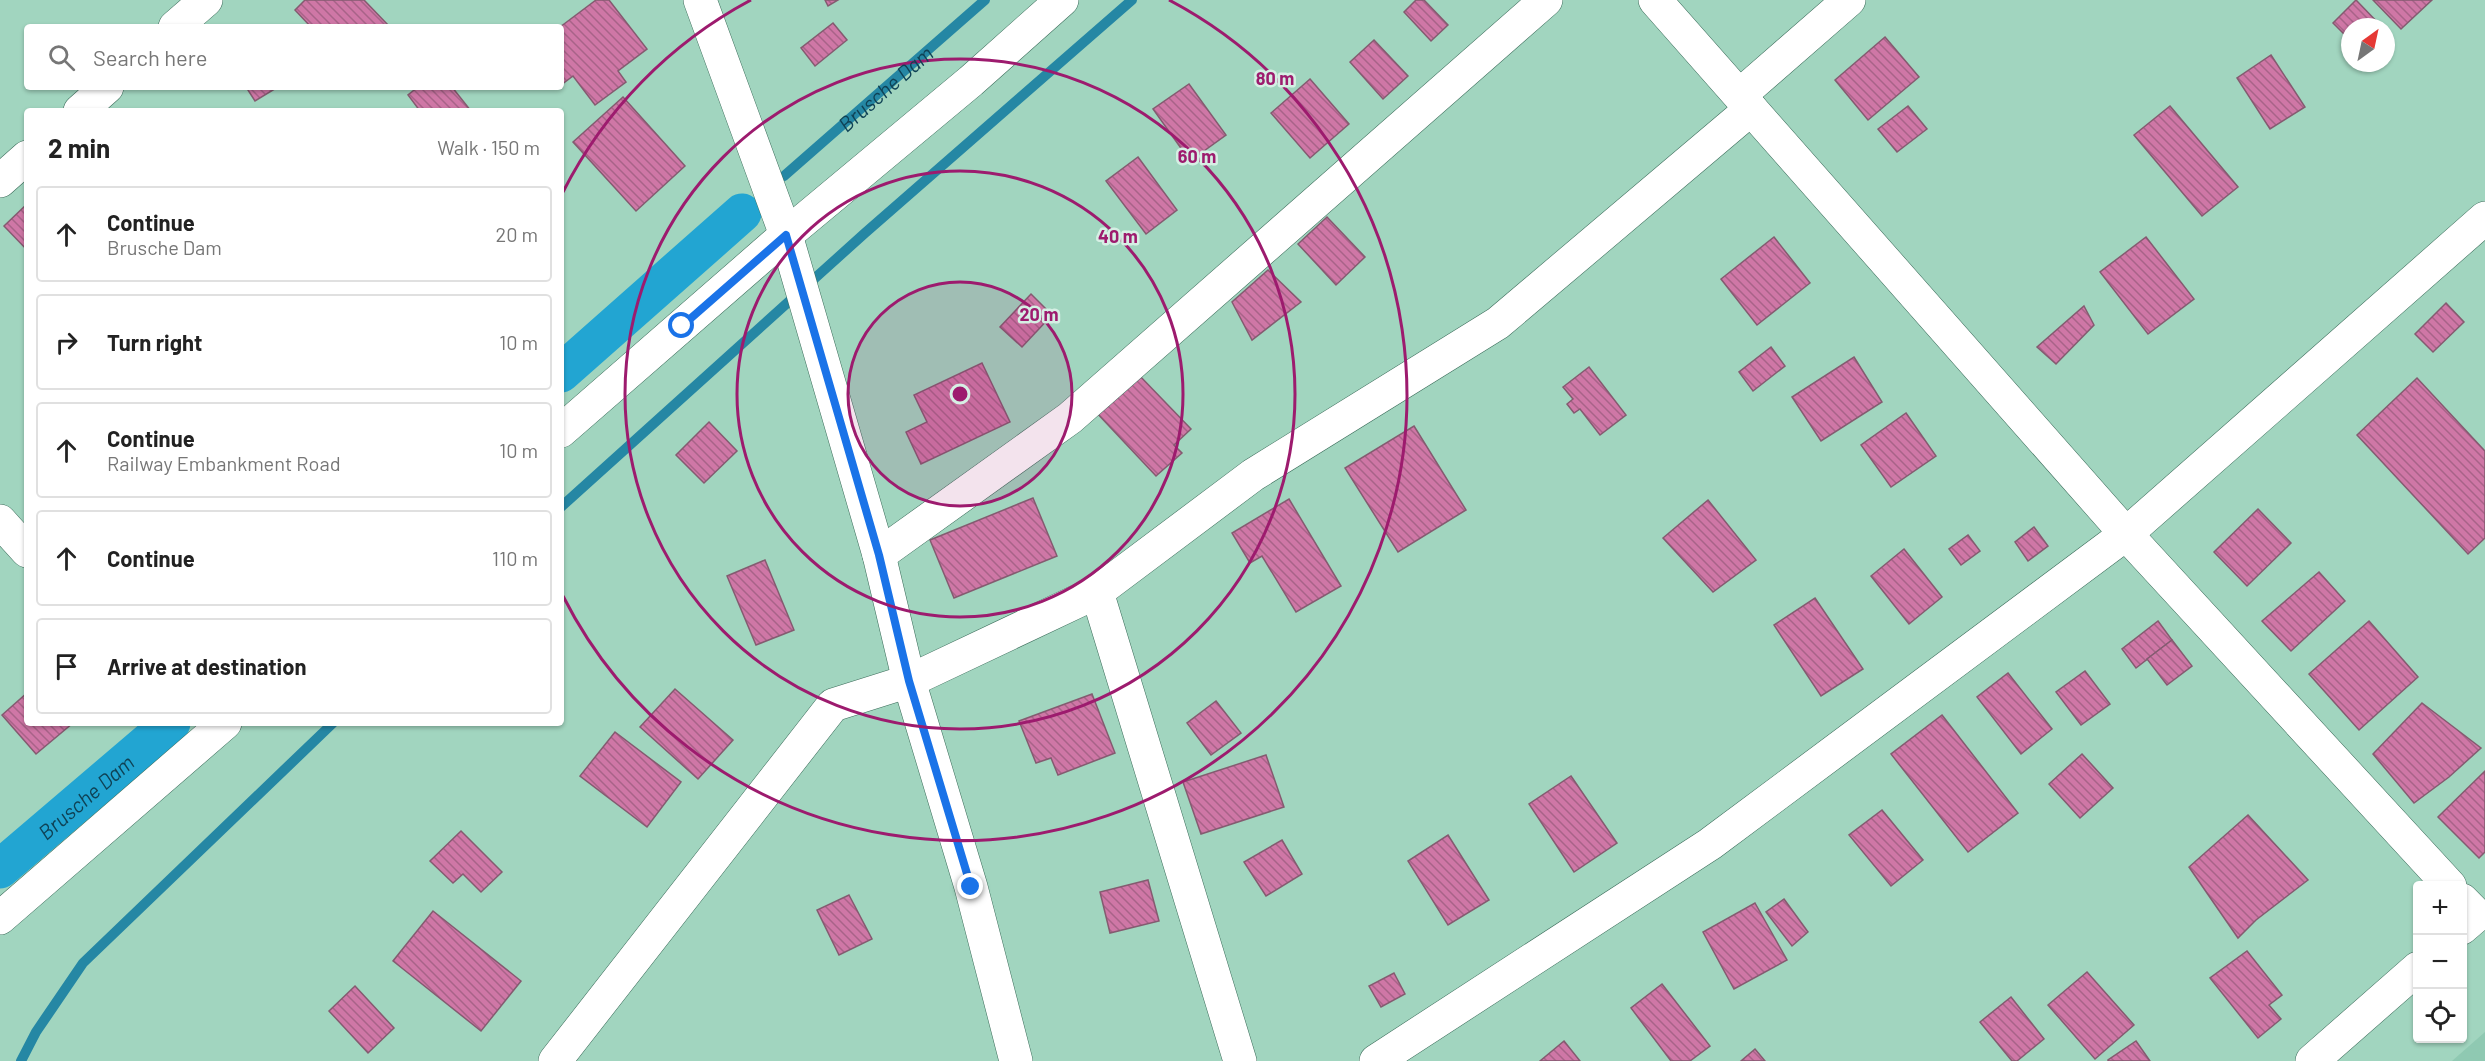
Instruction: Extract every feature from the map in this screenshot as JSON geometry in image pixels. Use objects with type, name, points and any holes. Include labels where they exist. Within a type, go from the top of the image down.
[{"type":"street","points":[[178,24],[206,0]]},
{"type":"street","points":[[700,0],[796,267],[879,555],[909,681],[971,887],[1016,1061]]},
{"type":"street","points":[[564,428],[786,235],[971,81],[1062,0]]},
{"type":"street","points":[[879,555],[1070,418],[1546,0]]},
{"type":"street","points":[[1655,0],[2126,534],[2446,881]]},
{"type":"street","points":[[555,1061],[833,705],[909,681],[1097,592],[1253,475],[1498,324],[1746,102],[1849,0]]},
{"type":"street","points":[[83,108],[104,90]]},
{"type":"street","points":[[0,181],[24,161]]},
{"type":"street","points":[[1376,1061],[1710,844],[2126,534],[2485,218]]},
{"type":"street","points":[[0,521],[24,548]]},
{"type":"street","points":[[1097,592],[1240,1061]]},
{"type":"street","points":[[0,918],[203,730]]},
{"type":"street","points":[[2467,904],[2477,915],[2467,924]]},
{"type":"street","points":[[2312,1061],[2413,972]]},
{"type":"shaded area","points":[[2485,1032],[2485,1061],[2452,1061]]},
{"type":"building","points":[[305,0],[364,0],[387,24],[308,24],[295,10]]},
{"type":"building","points":[[596,0],[609,0],[647,49],[618,71],[626,82],[595,105],[573,76],[564,83],[564,24]]},
{"type":"building","points":[[825,0],[838,0],[828,6]]},
{"type":"building","points":[[1416,0],[1424,0],[1448,25],[1431,41],[1404,12]]},
{"type":"building","points":[[2356,0],[2373,18],[2341,18],[2341,31],[2333,23]]},
{"type":"building","points":[[2373,0],[2432,0],[2401,29],[2395,23],[2395,18],[2390,18]]},
{"type":"building","points":[[833,23],[847,40],[815,66],[801,48]]},
{"type":"building","points":[[1885,37],[1919,77],[1868,120],[1835,80]]},
{"type":"building","points":[[1374,40],[1408,76],[1383,99],[1350,62]]},
{"type":"building","points":[[2271,55],[2305,107],[2270,129],[2237,78]]},
{"type":"building","points":[[1310,79],[1349,124],[1310,158],[1271,113]]},
{"type":"building","points":[[1189,84],[1226,135],[1190,161],[1153,109]]},
{"type":"building","points":[[248,90],[273,90],[255,101]]},
{"type":"building","points":[[414,90],[454,90],[469,108],[418,108],[408,95]]},
{"type":"building","points":[[623,97],[685,166],[636,211],[573,142]]},
{"type":"building","points":[[1908,106],[1927,129],[1897,152],[1878,129]]},
{"type":"building","points":[[2170,106],[2238,187],[2202,216],[2134,135]]},
{"type":"building","points":[[1138,157],[1177,210],[1146,234],[1106,181]]},
{"type":"building","points":[[24,207],[24,247],[4,226]]},
{"type":"building","points":[[1327,217],[1365,257],[1336,285],[1298,244]]},
{"type":"building","points":[[1774,237],[1810,283],[1757,325],[1721,279]]},
{"type":"building","points":[[2146,237],[2194,299],[2148,334],[2100,272]]},
{"type":"building","points":[[1268,270],[1301,302],[1252,340],[1232,302]]},
{"type":"building","points":[[1031,294],[1052,315],[1022,347],[1000,327]]},
{"type":"building","points":[[2446,303],[2464,322],[2433,352],[2415,334]]},
{"type":"building","points":[[2084,306],[2094,325],[2056,364],[2037,347]]},
{"type":"building","points":[[1771,347],[1785,366],[1753,391],[1739,372]]},
{"type":"building","points":[[1854,357],[1882,402],[1821,441],[1792,397]]},
{"type":"building","points":[[982,363],[1010,422],[921,464],[906,432],[927,422],[914,395]]},
{"type":"building","points":[[1589,367],[1626,415],[1600,435],[1580,409],[1574,413],[1567,404],[1573,399],[1563,387]]},
{"type":"building","points":[[1137,373],[1191,429],[1174,445],[1182,453],[1156,476],[1095,411]]},
{"type":"building","points":[[2417,378],[2485,451],[2485,538],[2468,554],[2357,435]]},
{"type":"building","points":[[1906,413],[1936,456],[1891,487],[1861,445]]},
{"type":"building","points":[[709,422],[737,451],[704,483],[676,455]]},
{"type":"building","points":[[1414,426],[1466,510],[1398,552],[1345,468]]},
{"type":"building","points":[[1033,498],[1057,556],[954,598],[930,540]]},
{"type":"building","points":[[1289,499],[1341,586],[1296,612],[1262,556],[1250,563],[1232,533]]},
{"type":"building","points":[[1708,500],[1756,560],[1713,592],[1663,538]]},
{"type":"building","points":[[2258,509],[2291,543],[2247,586],[2214,552]]},
{"type":"building","points":[[2034,527],[2048,546],[2028,561],[2015,542]]},
{"type":"building","points":[[1968,535],[1980,551],[1961,565],[1949,549]]},
{"type":"building","points":[[1904,549],[1942,597],[1909,624],[1871,576]]},
{"type":"building","points":[[765,560],[794,630],[756,645],[727,576]]},
{"type":"building","points":[[2319,572],[2345,601],[2291,651],[2262,621]]},
{"type":"building","points":[[1815,598],[1863,669],[1821,696],[1774,625]]},
{"type":"building","points":[[2158,621],[2172,640],[2136,668],[2122,649]]},
{"type":"building","points":[[2369,621],[2418,677],[2359,730],[2309,674]]},
{"type":"building","points":[[2172,640],[2192,666],[2167,685],[2147,659]]},
{"type":"building","points":[[2085,671],[2110,704],[2081,725],[2056,692]]},
{"type":"building","points":[[2008,673],[2052,729],[2021,754],[1977,697]]},
{"type":"building","points":[[675,689],[733,740],[698,779],[640,727]]},
{"type":"building","points":[[1092,694],[1115,753],[1058,775],[1051,758],[1036,763],[1019,721]]},
{"type":"building","points":[[24,696],[24,726],[69,726],[36,754],[2,715]]},
{"type":"building","points":[[1216,701],[1241,733],[1211,755],[1187,723]]},
{"type":"building","points":[[2422,703],[2481,748],[2449,777],[2414,803],[2373,754]]},
{"type":"building","points":[[1942,715],[2018,813],[1968,852],[1891,754]]},
{"type":"building","points":[[615,732],[681,782],[647,827],[580,776]]},
{"type":"building","points":[[2082,754],[2113,788],[2080,818],[2049,784]]},
{"type":"building","points":[[1266,755],[1284,807],[1201,834],[1183,782]]},
{"type":"building","points":[[2485,771],[2485,852],[2479,858],[2438,817]]},
{"type":"building","points":[[1571,776],[1617,843],[1574,872],[1529,804]]},
{"type":"building","points":[[1882,810],[1923,860],[1891,886],[1849,835]]},
{"type":"building","points":[[2248,815],[2308,880],[2256,920],[2238,938],[2189,867]]},
{"type":"building","points":[[461,831],[502,872],[481,892],[463,874],[453,883],[430,861]]},
{"type":"building","points":[[1448,835],[1489,900],[1448,925],[1408,861]]},
{"type":"building","points":[[1282,840],[1302,874],[1266,896],[1244,862]]},
{"type":"building","points":[[1148,880],[1159,921],[1110,933],[1100,892]]},
{"type":"building","points":[[849,895],[872,939],[839,955],[817,910]]},
{"type":"building","points":[[1784,899],[1808,932],[1792,946],[1766,912]]},
{"type":"building","points":[[1755,903],[1787,960],[1734,989],[1703,932]]},
{"type":"building","points":[[433,911],[521,981],[481,1031],[393,961]]},
{"type":"building","points":[[2247,951],[2282,995],[2269,1005],[2281,1019],[2258,1038],[2210,978]]},
{"type":"building","points":[[2087,972],[2134,1025],[2095,1059],[2048,1005]]},
{"type":"building","points":[[1394,973],[1405,994],[1381,1007],[1369,986]]},
{"type":"building","points":[[1662,984],[1710,1046],[1690,1061],[1671,1061],[1631,1008]]},
{"type":"building","points":[[355,986],[394,1028],[368,1053],[329,1011]]},
{"type":"building","points":[[2011,997],[2044,1039],[2017,1061],[2012,1061],[1980,1022]]},
{"type":"building","points":[[1564,1041],[1580,1061],[1540,1061]]},
{"type":"building","points":[[2136,1041],[2150,1061],[2108,1061],[2108,1060]]},
{"type":"building","points":[[1755,1049],[1765,1061],[1741,1061]]},
{"type":"waterway","name":"Brusche Dam","points":[[784,176],[985,0]]},
{"type":"waterway","points":[[564,504],[865,233],[1132,0]]},
{"type":"waterway","name":"Brusche Dam","points":[[564,370],[742,213]]},
{"type":"waterway","name":"Brusche Dam","points":[[0,869],[167,726]]},
{"type":"waterway","points":[[21,1061],[36,1032],[83,963],[330,726]]},
{"type":"route","points":[[682,326],[786,235],[879,555],[909,681],[971,887]]}]
